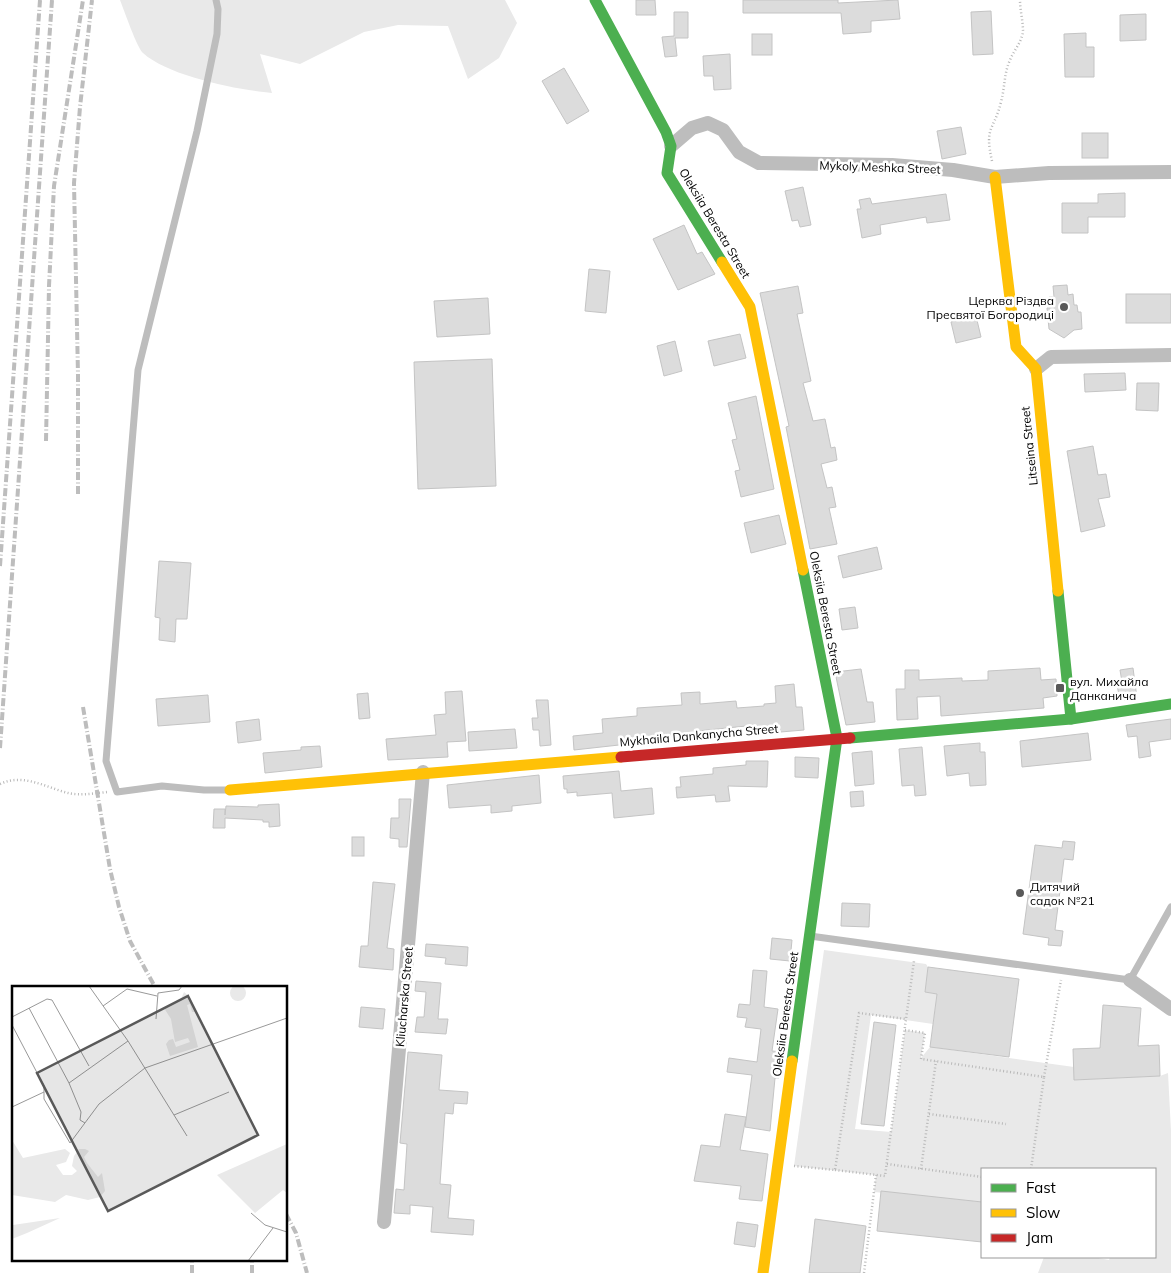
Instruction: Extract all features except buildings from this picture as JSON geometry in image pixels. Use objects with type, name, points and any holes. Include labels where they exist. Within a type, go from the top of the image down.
[{"type":"street","points":[[595,0],[666,132],[671,146]]},
{"type":"street","name":"Mykoly Meshka Street","points":[[671,146],[692,128],[708,123],[724,130],[739,152],[759,163],[892,165],[953,170],[995,177],[1049,173],[1171,172]]},
{"type":"street","name":"Oleksiia Beresta Street","points":[[671,146],[667,172],[750,307],[837,738],[763,1273]]},
{"type":"street","points":[[995,177],[1016,347],[1036,369],[1050,357],[1171,355]]},
{"type":"street","name":"Litseina Street","points":[[1036,369],[1071,719]]},
{"type":"street","name":"Mykhaila Dankanycha Street","points":[[230,790],[423,772],[1071,719],[1171,704]]},
{"type":"street","name":"Kliucharska Street","points":[[384,1222],[423,772]]},
{"type":"street","points":[[1130,980],[1171,1008]]},
{"type":"lane","points":[[216,0],[218,34],[197,131],[138,370],[106,761],[117,792],[162,786],[204,790],[230,790]]},
{"type":"lane","points":[[810,936],[1130,980],[1168,917],[1171,907]]},
{"type":"path","points":[[995,177],[987,141],[989,130],[1002,101],[1003,84],[1010,61],[1020,42],[1023,31],[1020,0]]},
{"type":"path","points":[[0,784],[11,779],[23,779],[70,794],[117,792]]},
{"type":"path","points":[[778,1164],[885,1176],[916,950]]},
{"type":"path","points":[[1030,1168],[1063,971]]},
{"type":"path","points":[[835,1170],[858,1013],[906,1019]]},
{"type":"path","points":[[905,1030],[925,1033],[921,1059],[1044,1077]]},
{"type":"path","points":[[921,1169],[936,1061]]},
{"type":"path","points":[[929,1114],[1006,1124]]},
{"type":"path","points":[[886,1164],[981,1177]]},
{"type":"path","points":[[864,1273],[876,1175]]},
{"type":"shaded area","points":[[120,0],[505,0],[517,23],[499,58],[468,79],[448,26],[398,25],[364,32],[300,64],[260,54],[272,93],[241,89],[204,80],[169,69],[154,61],[140,50]]},
{"type":"shaded area","points":[[824,950],[926,964],[928,967],[925,992],[937,994],[933,1024],[871,1015],[855,1129],[891,1132],[905,1030],[925,1033],[921,1058],[930,1047],[1074,1067],[1074,1080],[1160,1076],[1168,1073],[1171,1131],[1171,1273],[1038,1273],[1044,1258],[1098,1258],[1109,1260],[1110,1258],[1156,1258],[1156,1168],[981,1168],[981,1202],[874,1192],[876,1175],[794,1166]]},
{"type":"railway","points":[[0,566],[40,0]]},
{"type":"railway","points":[[0,748],[52,0]]},
{"type":"railway","points":[[46,441],[49,286],[54,186],[83,0]]},
{"type":"railway","points":[[78,494],[78,375],[74,183],[92,0]]},
{"type":"railway","points":[[83,707],[110,869],[119,907],[130,941],[154,986]]},
{"type":"railway","points":[[288,1218],[296,1233],[307,1273]]},
{"type":"railway","points":[[192,1260],[192,1273]]},
{"type":"railway","points":[[252,1260],[252,1273]]},
{"type":"traffic: fast","points":[[595,0],[666,132],[671,146],[667,173],[722,262]]},
{"type":"traffic: fast","points":[[792,1061],[837,738],[803,570]]},
{"type":"traffic: fast","points":[[1058,591],[1071,719]]},
{"type":"traffic: fast","points":[[850,738],[1071,719],[1171,704]]},
{"type":"traffic: slow","points":[[995,177],[1016,347],[1036,369],[1058,591]]},
{"type":"traffic: slow","points":[[722,262],[750,307],[803,570]]},
{"type":"traffic: slow","points":[[230,790],[621,757]]},
{"type":"traffic: slow","points":[[763,1273],[792,1061]]},
{"type":"traffic: jam","points":[[621,757],[850,738]]},
{"type":"place","name":"Церква Різдва Пресвятої Богородиці","points":[[1064,307]]},
{"type":"place","name":"вул. Михайла Данканича","points":[[1060,688]]},
{"type":"place","name":"Дитячий садок №21","points":[[1020,893]]}]
